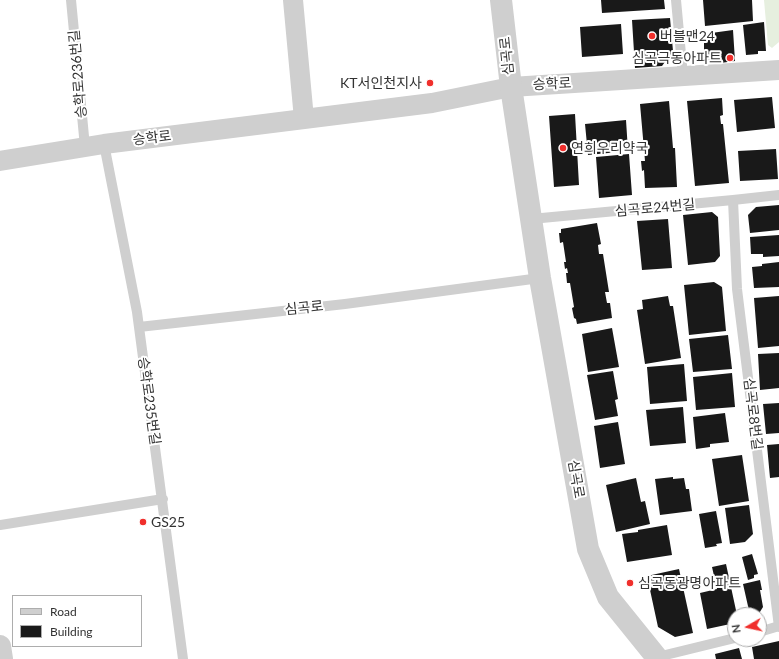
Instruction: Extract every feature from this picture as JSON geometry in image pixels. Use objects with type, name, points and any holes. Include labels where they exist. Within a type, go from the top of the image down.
[{"type":"street","points":[[293,0],[304,119]]},
{"type":"street","name":"심곡로","points":[[501,0],[511,86],[540,278],[588,550],[608,597],[657,658]]},
{"type":"street","name":"승학로","points":[[0,161],[104,144],[432,103],[511,86],[779,70]]},
{"type":"street","points":[[0,646],[2,659]]},
{"type":"lane","name":"승학로236번길","points":[[71,0],[85,147]]},
{"type":"lane","points":[[676,0],[683,76]]},
{"type":"lane","name":"승학로235번길","points":[[104,144],[139,327],[183,659]]},
{"type":"lane","name":"심곡로24번길","points":[[531,219],[779,195]]},
{"type":"lane","name":"심곡로8번길","points":[[733,200],[737,289],[779,626],[767,630]]},
{"type":"lane","name":"심곡로","points":[[139,327],[345,304],[540,278]]},
{"type":"lane","points":[[0,525],[162,499]]},
{"type":"lane","points":[[657,658],[727,640]]},
{"type":"green space","points":[[764,0],[779,0],[779,42],[772,48],[768,45]]},
{"type":"building","points":[[601,0],[664,0],[665,9],[602,13]]},
{"type":"building","points":[[703,0],[752,0],[753,21],[705,26]]},
{"type":"building","name":"버블맨24","points":[[670,18],[673,51],[662,66],[635,68],[632,20]]},
{"type":"building","points":[[764,22],[766,51],[758,51],[758,54],[746,55],[743,25]]},
{"type":"building","points":[[621,24],[623,54],[582,57],[580,27]]},
{"type":"building","points":[[733,30],[735,61],[713,64],[704,55],[704,34]]},
{"type":"building","points":[[772,97],[775,128],[737,132],[734,100]]},
{"type":"building","points":[[722,98],[723,115],[720,116],[721,124],[723,124],[729,183],[695,186],[687,101]]},
{"type":"building","points":[[669,101],[673,148],[675,148],[677,187],[645,188],[644,170],[642,171],[641,161],[645,161],[640,104]]},
{"type":"building","points":[[575,114],[579,185],[554,187],[549,116]]},
{"type":"building","points":[[626,120],[628,151],[588,155],[585,124]]},
{"type":"building","points":[[776,149],[778,179],[740,181],[738,151]]},
{"type":"building","points":[[629,154],[632,195],[599,198],[596,157]]},
{"type":"building","points":[[779,205],[779,230],[750,233],[748,215],[756,207]]},
{"type":"building","points":[[712,212],[718,217],[720,256],[715,262],[688,265],[683,215]]},
{"type":"building","points":[[668,219],[672,268],[642,270],[637,221]]},
{"type":"building","points":[[597,223],[601,244],[598,245],[599,254],[603,254],[609,292],[605,292],[607,303],[610,303],[612,318],[577,324],[572,308],[574,307],[570,283],[567,283],[566,273],[568,273],[567,268],[565,269],[564,262],[566,262],[563,242],[560,243],[559,233],[561,233],[561,229]]},
{"type":"building","points":[[779,235],[779,256],[763,257],[763,254],[751,254],[750,237]]},
{"type":"building","points":[[779,262],[779,287],[754,288],[752,267]]},
{"type":"building","points":[[714,282],[722,287],[726,331],[689,335],[684,285]]},
{"type":"building","points":[[668,296],[670,306],[673,306],[681,358],[645,364],[637,310],[643,309],[642,300]]},
{"type":"building","points":[[779,296],[779,346],[758,348],[754,298]]},
{"type":"building","points":[[612,328],[619,367],[588,372],[582,334]]},
{"type":"building","points":[[728,335],[732,369],[693,372],[689,339]]},
{"type":"building","points":[[779,353],[779,388],[760,390],[758,354]]},
{"type":"building","points":[[684,364],[687,401],[650,404],[647,367]]},
{"type":"building","points":[[613,371],[618,399],[615,400],[618,416],[595,420],[587,375]]},
{"type":"building","points":[[732,373],[735,407],[696,410],[693,377]]},
{"type":"building","points":[[779,403],[779,433],[766,434],[763,404]]},
{"type":"building","points":[[683,407],[686,443],[650,446],[646,410]]},
{"type":"building","points":[[725,413],[729,442],[710,444],[710,447],[696,449],[693,417]]},
{"type":"building","points":[[618,422],[625,464],[600,468],[594,426]]},
{"type":"building","points":[[779,444],[779,477],[770,478],[767,445]]},
{"type":"building","points":[[742,455],[749,501],[719,506],[712,459]]},
{"type":"building","points":[[673,477],[673,479],[684,478],[686,489],[689,489],[692,511],[660,515],[655,479]]},
{"type":"building","points":[[636,478],[641,502],[645,501],[650,524],[616,532],[606,485]]},
{"type":"building","points":[[749,505],[753,534],[745,542],[730,544],[725,508]]},
{"type":"building","points":[[716,511],[722,543],[716,544],[717,546],[705,548],[699,514]]},
{"type":"building","points":[[667,525],[672,555],[627,562],[622,534]]},
{"type":"building","points":[[752,554],[758,574],[754,575],[754,578],[748,580],[742,557]]},
{"type":"building","points":[[726,564],[735,607],[727,607],[727,625],[707,629],[700,593],[717,589],[712,567]]},
{"type":"building","points":[[679,569],[693,633],[675,637],[658,627],[647,576]]},
{"type":"building","points":[[760,580],[763,607],[748,607],[743,584]]},
{"type":"building","points":[[779,641],[779,659],[754,659],[752,647],[767,647],[767,644]]},
{"type":"building","points":[[739,648],[742,659],[716,659],[715,654]]},
{"type":"place","name":"버블맨24","points":[[652,36]]},
{"type":"place","name":"심곡극동아파트","points":[[730,58]]},
{"type":"place","name":"KT서인천지사","points":[[430,83]]},
{"type":"place","name":"연희우리약국","points":[[563,148]]},
{"type":"place","name":"GS25","points":[[143,522]]},
{"type":"place","name":"심곡동광명아파트","points":[[630,583]]}]
